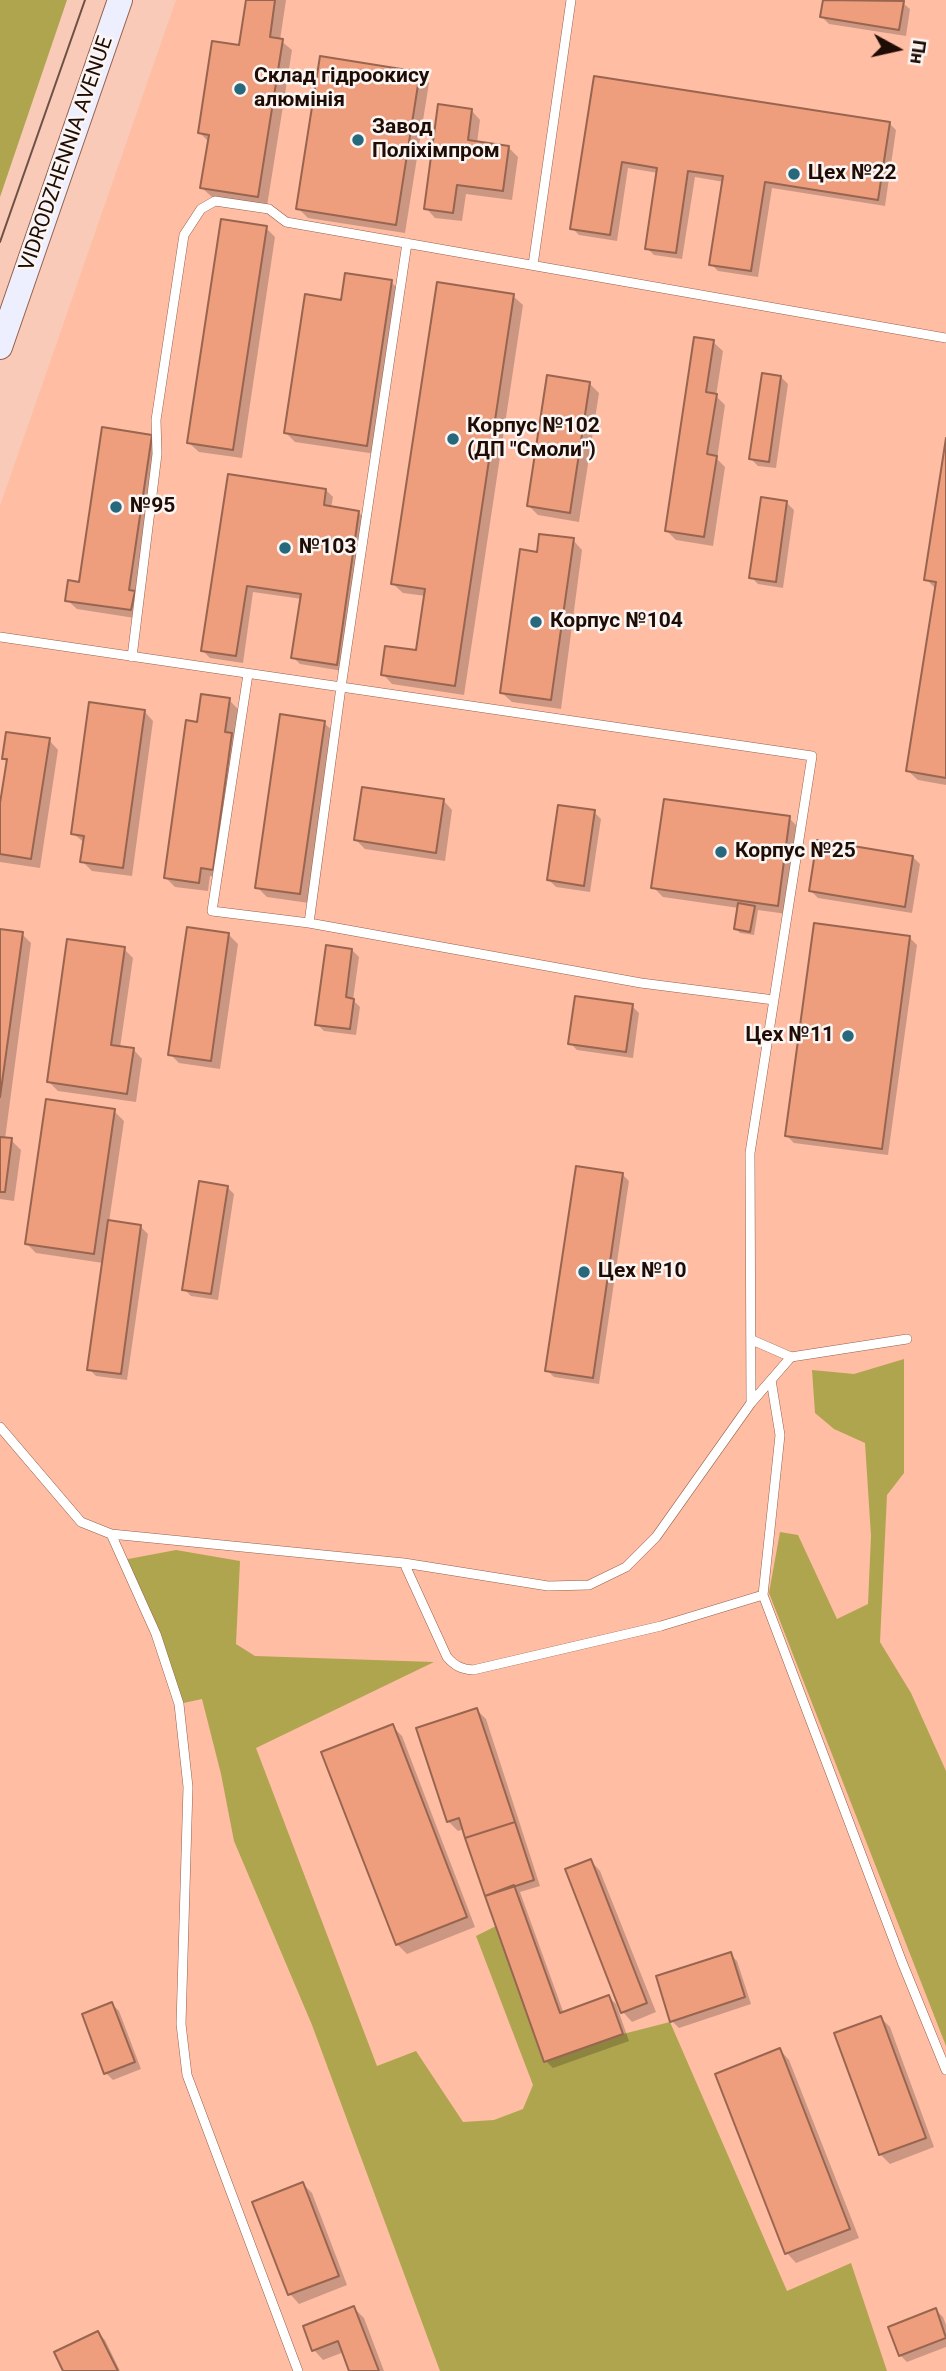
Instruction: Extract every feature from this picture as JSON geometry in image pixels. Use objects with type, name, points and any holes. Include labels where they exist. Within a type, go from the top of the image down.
[{"type":"street","name":"VIDRODZHENNIA AVENUE","points":[[0,347],[120,0]]},
{"type":"lane","points":[[533,265],[570,0]]},
{"type":"lane","points":[[132,657],[157,454],[156,420],[184,234],[201,209],[215,201],[269,209],[286,222],[946,338]]},
{"type":"lane","points":[[309,923],[407,243]]},
{"type":"lane","points":[[0,637],[812,756],[750,1153],[751,1403]]},
{"type":"lane","points":[[248,674],[212,911],[309,923],[641,983],[774,1000]]},
{"type":"lane","points":[[752,1340],[791,1357],[908,1339]]},
{"type":"lane","points":[[0,1427],[81,1522],[111,1534],[404,1563],[548,1586],[589,1585],[626,1567],[656,1537],[751,1403],[791,1357]]},
{"type":"lane","points":[[771,1380],[780,1435],[763,1595],[946,2070]]},
{"type":"lane","points":[[111,1534],[156,1634],[179,1704],[188,1787],[181,2024],[187,2075],[298,2371]]},
{"type":"lane","points":[[404,1563],[447,1657],[455,1666],[473,1670],[661,1626],[763,1595]]},
{"type":"shaded area","points":[[0,0],[67,0],[0,197]]},
{"type":"shaded area","points":[[176,0],[946,0],[946,2371],[0,2371],[0,506]]},
{"type":"shaded area","points":[[904,1359],[904,1473],[887,1495],[880,1642],[911,1693],[946,1771],[946,2046],[769,1593],[780,1532],[798,1535],[837,1619],[868,1604],[871,1536],[865,1443],[834,1429],[815,1413],[812,1370],[854,1374]]},
{"type":"shaded area","points":[[176,1550],[240,1561],[236,1644],[255,1656],[434,1662],[256,1748],[377,2066],[416,2051],[463,2122],[494,2120],[523,2109],[533,2085],[476,1936],[496,1926],[544,2062],[623,2034],[670,2022],[787,2291],[851,2263],[887,2371],[440,2371],[312,2025],[234,1841],[202,1699],[179,1704],[123,1560]]},
{"type":"building","name":"Склад гідроокису алюмінія","points":[[246,0],[275,0],[270,37],[283,39],[258,197],[200,188],[209,135],[198,133],[212,41],[239,45]]},
{"type":"building","points":[[823,0],[904,1],[899,30],[820,17]]},
{"type":"building","name":"Завод Поліхімпром","points":[[320,56],[420,72],[396,225],[296,209]]},
{"type":"building","name":"Цех №22","points":[[594,76],[890,122],[878,200],[765,182],[751,271],[709,265],[723,176],[688,171],[676,253],[645,249],[657,168],[622,162],[610,235],[570,229]]},
{"type":"building","points":[[438,104],[472,109],[468,140],[509,146],[503,191],[457,185],[453,213],[424,209]]},
{"type":"building","points":[[221,219],[267,226],[233,450],[187,443]]},
{"type":"building","points":[[345,273],[392,280],[367,446],[284,433],[305,294],[341,300]]},
{"type":"building","name":"Корпус №102 (ДП \"Смоли\")","points":[[437,282],[514,294],[455,686],[381,675],[385,646],[416,650],[425,589],[391,584]]},
{"type":"building","points":[[694,337],[714,340],[706,392],[717,394],[707,454],[717,456],[704,537],[665,531]]},
{"type":"building","points":[[762,373],[781,376],[769,462],[749,459]]},
{"type":"building","points":[[547,375],[590,382],[570,513],[527,506]]},
{"type":"building","name":"№95","points":[[102,427],[152,435],[129,590],[135,591],[131,610],[65,601],[68,580],[79,582]]},
{"type":"building","points":[[946,438],[946,778],[906,771],[936,582],[924,580]]},
{"type":"building","name":"№103","points":[[228,474],[326,489],[324,505],[359,511],[337,665],[291,658],[301,594],[247,586],[236,656],[201,651]]},
{"type":"building","points":[[761,497],[787,501],[776,582],[749,578]]},
{"type":"building","name":"Корпус №104","points":[[539,534],[574,538],[551,700],[500,693],[520,549],[537,552]]},
{"type":"building","points":[[201,694],[230,698],[225,732],[232,733],[213,870],[201,868],[199,883],[164,878],[186,720],[197,722]]},
{"type":"building","points":[[89,702],[145,710],[123,868],[80,862],[84,836],[71,834]]},
{"type":"building","points":[[280,714],[325,721],[300,894],[255,888]]},
{"type":"building","points":[[6,732],[50,738],[31,859],[0,854],[0,803],[7,759],[2,759]]},
{"type":"building","points":[[362,787],[444,799],[436,853],[354,840]]},
{"type":"building","name":"Корпус №25","points":[[664,799],[790,816],[778,906],[651,888]]},
{"type":"building","points":[[558,805],[595,810],[584,886],[547,880]]},
{"type":"building","points":[[817,840],[913,856],[905,907],[809,891]]},
{"type":"building","points":[[738,903],[755,906],[750,932],[734,929]]},
{"type":"building","name":"Цех №11","points":[[814,923],[910,936],[882,1149],[785,1136]]},
{"type":"building","points":[[187,927],[229,933],[211,1061],[168,1055]]},
{"type":"building","points":[[0,929],[23,932],[0,1097]]},
{"type":"building","points":[[67,939],[125,947],[111,1045],[134,1048],[127,1094],[47,1082]]},
{"type":"building","points":[[326,945],[352,949],[346,997],[354,999],[350,1029],[315,1025]]},
{"type":"building","points":[[575,996],[633,1004],[626,1052],[568,1044]]},
{"type":"building","points":[[46,1099],[115,1109],[94,1254],[25,1244]]},
{"type":"building","points":[[0,1137],[12,1138],[5,1192],[0,1192]]},
{"type":"building","name":"Цех №10","points":[[576,1166],[623,1173],[593,1378],[545,1371]]},
{"type":"building","points":[[199,1181],[228,1186],[211,1294],[182,1290]]},
{"type":"building","points":[[108,1220],[141,1225],[121,1374],[87,1370]]},
{"type":"building","points":[[477,1708],[515,1822],[465,1838],[459,1818],[447,1822],[416,1728]]},
{"type":"building","points":[[393,1724],[467,1917],[396,1945],[321,1752]]},
{"type":"building","points":[[515,1822],[534,1880],[485,1896],[465,1838]]},
{"type":"building","points":[[591,1859],[647,2003],[621,2013],[565,1869]]},
{"type":"building","points":[[514,1885],[560,2013],[609,1995],[623,2034],[544,2062],[485,1896]]},
{"type":"building","points":[[731,1952],[745,1997],[670,2022],[656,1976]]},
{"type":"building","points":[[112,2002],[135,2062],[104,2074],[82,2014]]},
{"type":"building","points":[[881,2016],[926,2138],[879,2155],[834,2033]]},
{"type":"building","points":[[780,2048],[850,2229],[785,2254],[715,2074]]},
{"type":"building","points":[[303,2182],[339,2276],[288,2295],[252,2202]]},
{"type":"building","points":[[354,2306],[379,2371],[349,2371],[338,2341],[312,2351],[303,2326]]},
{"type":"building","points":[[936,2308],[946,2338],[899,2356],[888,2327]]},
{"type":"building","points":[[98,2331],[118,2371],[63,2371],[54,2352]]},
{"type":"tram line","points":[[0,242],[85,0]]},
{"type":"place","name":"Склад гідроокису алюмінія","points":[[240,89]]},
{"type":"place","name":"Завод Поліхімпром","points":[[358,140]]},
{"type":"place","name":"Цех №22","points":[[794,174]]},
{"type":"place","name":"Корпус №102 (ДП \"Смоли\")","points":[[453,439]]},
{"type":"place","name":"№95","points":[[116,507]]},
{"type":"place","name":"№103","points":[[285,548]]},
{"type":"place","name":"Корпус №104","points":[[536,622]]},
{"type":"place","name":"Корпус №25","points":[[721,852]]},
{"type":"place","name":"Цех №11","points":[[848,1036]]},
{"type":"place","name":"Цех №10","points":[[584,1272]]}]
